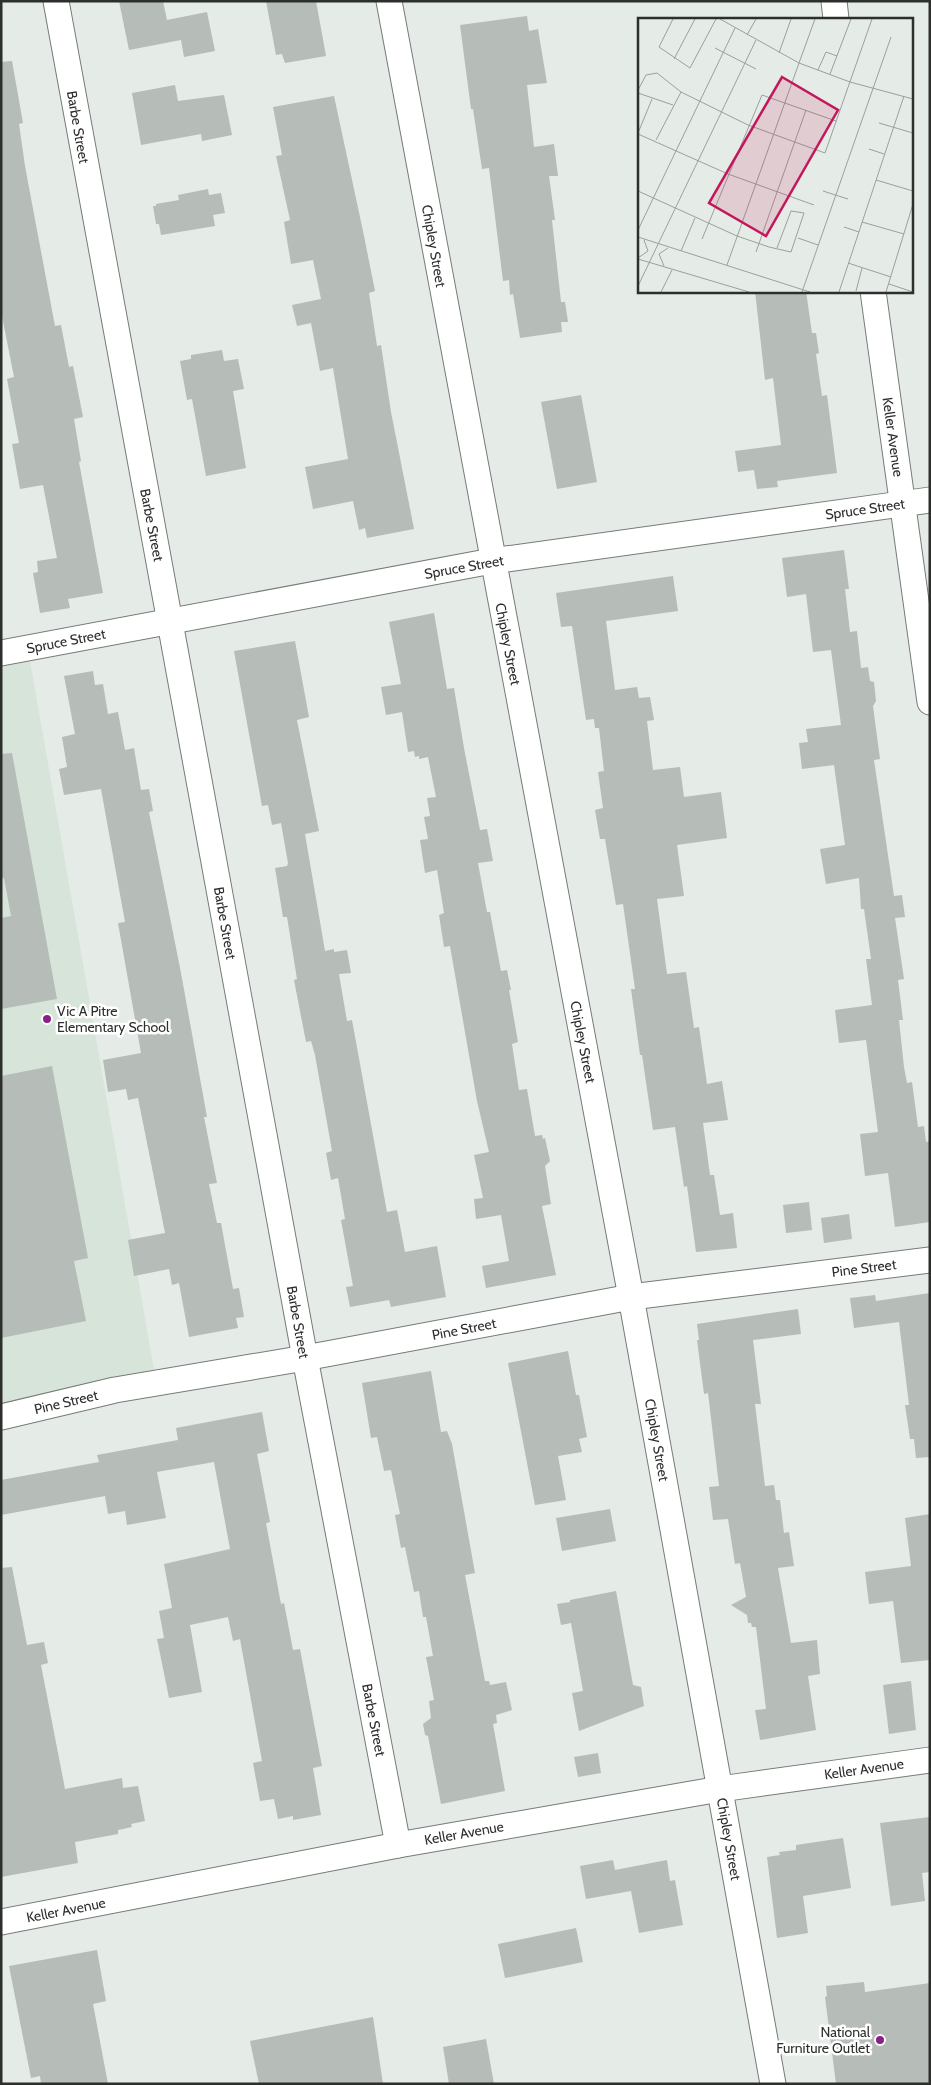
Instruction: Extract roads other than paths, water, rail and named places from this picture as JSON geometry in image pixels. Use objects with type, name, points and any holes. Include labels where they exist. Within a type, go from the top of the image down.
[{"type":"street","name":"Barbe Street","points":[[56,1],[305,1358],[398,1845]]},
{"type":"street","name":"Chipley Street","points":[[389,1],[492,561],[631,1297],[774,2084]]},
{"type":"street","points":[[834,1],[836,18]]},
{"type":"street","name":"Keller Avenue","points":[[873,292],[930,702]]},
{"type":"street","name":"Spruce Street","points":[[1,653],[492,561],[930,500]]},
{"type":"street","name":"Pine Street","points":[[1,1417],[115,1390],[305,1358],[631,1297],[930,1260]]},
{"type":"street","name":"Keller Avenue","points":[[1,1922],[398,1845],[720,1789],[930,1760]]},
{"type":"place","name":"Vic A Pitre Elementary School","points":[[47,1019]]},
{"type":"place","name":"National Furniture Outlet","points":[[880,2040]]}]
